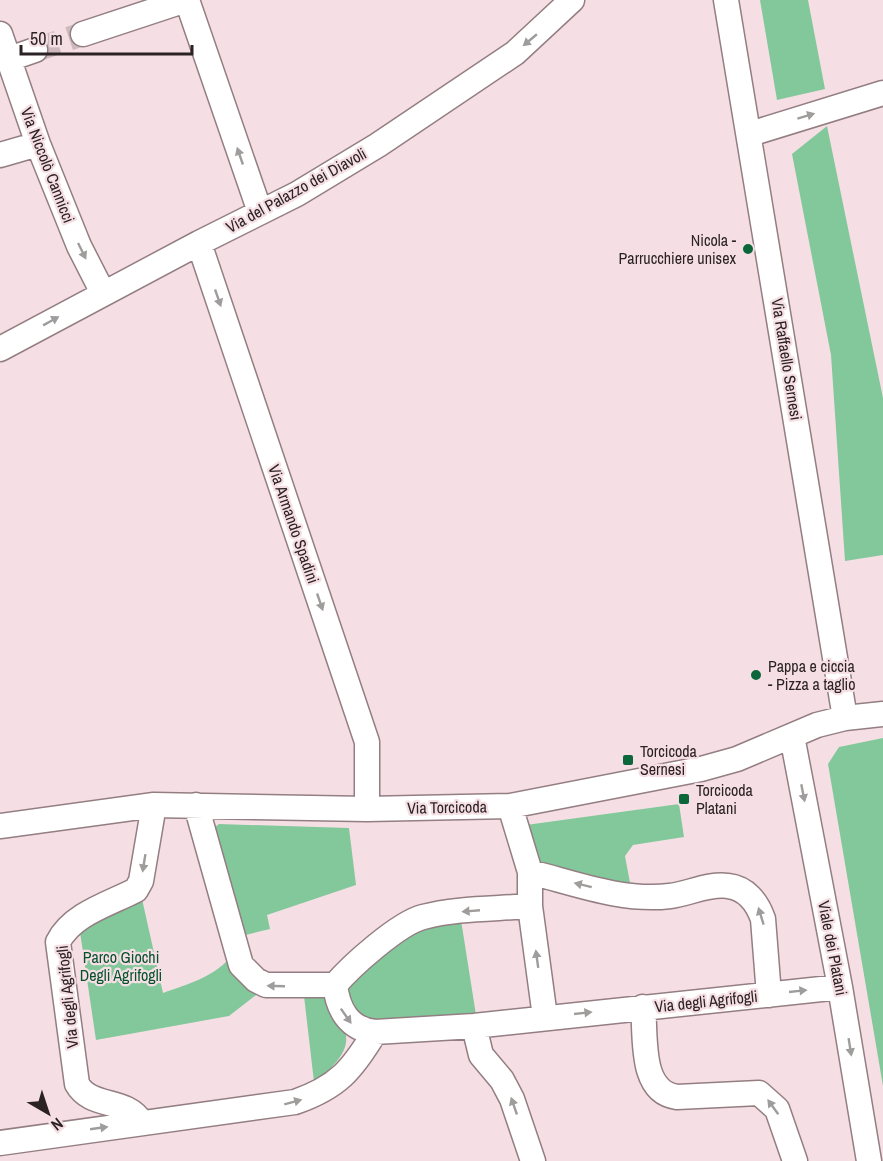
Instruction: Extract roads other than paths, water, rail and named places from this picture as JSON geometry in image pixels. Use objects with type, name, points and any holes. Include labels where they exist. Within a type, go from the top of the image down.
[{"type":"street","points":[[83,34],[186,0],[260,212]]},
{"type":"street","name":"Via del Palazzo dei Diavoli","points":[[0,349],[103,293],[297,194],[378,145],[480,79],[523,46],[572,0]]},
{"type":"street","name":"Via Raffaello Sernesi","points":[[726,0],[845,718]]},
{"type":"street","name":"Via Niccolò Cannicci","points":[[0,34],[38,144],[79,246],[103,293]]},
{"type":"street","points":[[9,59],[35,50]]},
{"type":"street","points":[[750,134],[883,93]]},
{"type":"street","points":[[0,155],[38,144]]},
{"type":"street","name":"Via Armando Spadini","points":[[199,243],[367,742],[367,809]]},
{"type":"street","name":"Via Torcicoda","points":[[0,826],[154,805],[367,809],[510,806],[701,769],[737,759],[792,736],[845,718],[883,714]]},
{"type":"street","name":"Viale dei Platani","points":[[792,736],[840,987],[869,1161]]},
{"type":"street","name":"Via degli Agrifogli","points":[[141,1122],[138,1116],[125,1107],[90,1099],[82,1094],[77,1084],[58,942],[65,928],[77,920],[136,890],[141,881],[154,805]]},
{"type":"street","points":[[196,805],[241,965],[256,980],[266,985],[335,985],[355,964],[417,919],[530,906]]},
{"type":"street","points":[[510,806],[530,872],[530,906],[545,1017]]},
{"type":"street","name":"Via degli Agrifogli","points":[[530,872],[614,893],[668,897],[720,886],[741,890],[759,908],[763,919],[768,995]]},
{"type":"street","name":"Via degli Agrifogli","points":[[335,985],[336,996],[347,1020],[365,1031],[375,1032],[474,1026],[840,987]]},
{"type":"street","name":"Via degli Agrifogli","points":[[643,1007],[648,1065],[656,1089],[666,1095],[677,1097],[759,1093],[777,1109],[795,1161]]},
{"type":"street","points":[[474,1026],[481,1055],[502,1080],[512,1099],[533,1161]]},
{"type":"street","points":[[0,1143],[141,1122],[283,1105],[322,1092],[334,1085],[354,1065],[375,1032]]},
{"type":"tunnel","points":[[35,50],[83,34]]},
{"type":"place","name":"Nicola - Parrucchiere unisex","points":[[748,249]]},
{"type":"place","name":"Pappa e ciccia - Pizza a taglio","points":[[756,675]]},
{"type":"place","name":"Torcicoda Sernesi","points":[[628,760]]},
{"type":"place","name":"Torcicoda Platani","points":[[684,799]]},
{"type":"park label","name":"Parco Giochi Degli Agrifogli","points":[[121,966]]}]
